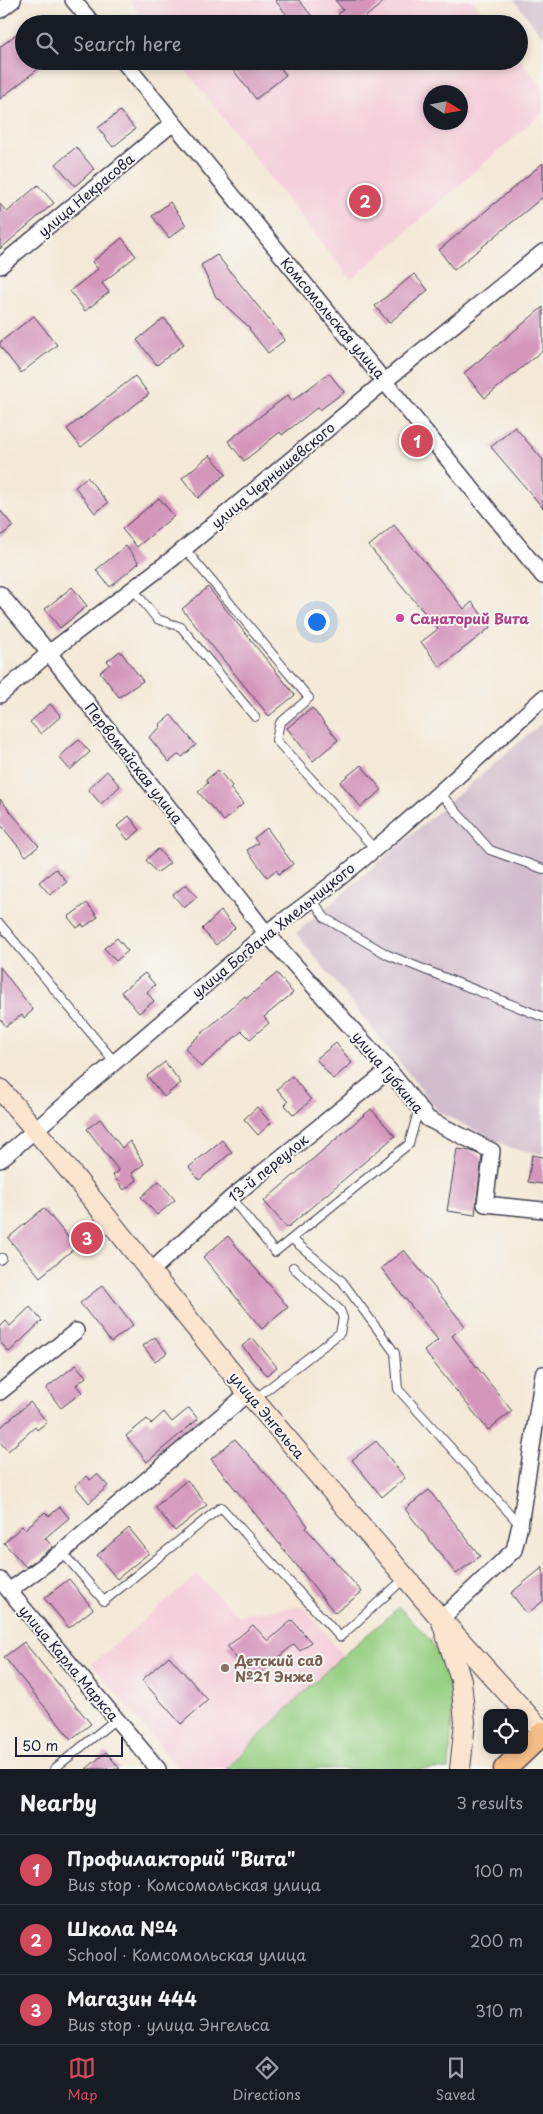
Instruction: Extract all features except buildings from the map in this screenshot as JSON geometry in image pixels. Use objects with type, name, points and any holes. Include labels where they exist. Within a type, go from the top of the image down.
[{"type":"main road","points":[[514,1765],[543,1733]]},
{"type":"street","points":[[0,10],[13,0]]},
{"type":"street","points":[[74,0],[86,15]]},
{"type":"street","name":"Комсомольская улица","points":[[130,70],[543,576]]},
{"type":"street","name":"улица Некрасова","points":[[0,266],[172,123]]},
{"type":"street","name":"улица Чернышевского","points":[[0,695],[49,653],[184,548],[543,252]]},
{"type":"street","name":"Первомайская улица","points":[[0,594],[49,653],[266,933]]},
{"type":"street","name":"улица Богдана Хмельницкого","points":[[0,1160],[266,933],[313,900],[440,792],[543,698]]},
{"type":"street","name":"улица Губкина","points":[[266,933],[389,1070],[428,1120],[492,1151],[486,1204],[543,1210]]},
{"type":"street","name":"13-й переулок","points":[[151,1271],[231,1198],[389,1070]]},
{"type":"street","name":"улица Энгельса","points":[[0,1089],[151,1271],[251,1397],[440,1618],[462,1680],[465,1722],[460,1769]]},
{"type":"street","points":[[0,1392],[76,1331]]},
{"type":"street","points":[[543,1374],[520,1525],[514,1550],[440,1618],[543,1733]]},
{"type":"street","points":[[5,1585],[62,1552],[251,1397]]},
{"type":"street","name":"улица Карла Маркса","points":[[5,1585],[158,1769]]},
{"type":"lane","points":[[184,548],[309,698],[280,724],[276,740],[374,848]]},
{"type":"lane","points":[[133,589],[157,619],[181,627],[255,717]]},
{"type":"lane","points":[[440,792],[490,850],[543,869]]},
{"type":"lane","points":[[313,900],[325,918],[388,955],[543,1017]]},
{"type":"lane","points":[[0,924],[114,1061]]},
{"type":"lane","points":[[231,1198],[275,1252],[409,1144],[419,1108]]},
{"type":"lane","points":[[292,1238],[342,1281],[395,1353],[398,1389],[520,1525]]},
{"type":"lane","points":[[251,1397],[340,1333],[343,1318],[340,1310],[293,1267]]},
{"type":"lane","points":[[62,1552],[104,1601],[221,1507],[340,1637],[406,1577]]},
{"type":"lane","points":[[54,1769],[116,1719]]},
{"type":"shaded area","points":[[129,0],[473,0],[485,15],[141,15]]},
{"type":"shaded area","points":[[514,0],[543,0],[543,37],[528,18],[528,15],[526,15]]},
{"type":"shaded area","points":[[185,70],[528,70],[543,89],[543,112],[351,280]]},
{"type":"shaded area","points":[[543,722],[543,1154],[511,1148],[439,1112],[296,933]]},
{"type":"shaded area","name":"Детский сад №21 Энже","points":[[197,1575],[238,1615],[303,1606],[357,1673],[244,1769],[179,1769],[92,1664]]},
{"type":"green space","points":[[399,1607],[430,1640],[454,1682],[449,1769],[226,1769],[330,1667]]},
{"type":"place","name":"Школа №4","points":[[365,201]]},
{"type":"place","name":"Профилакторий \"Вита\"","points":[[417,441]]},
{"type":"place","name":"Санаторий Вита","points":[[400,618]]},
{"type":"place","name":"Магазин 444","points":[[87,1238]]},
{"type":"place","name":"Детский сад №21 Энже","points":[[225,1668]]}]
